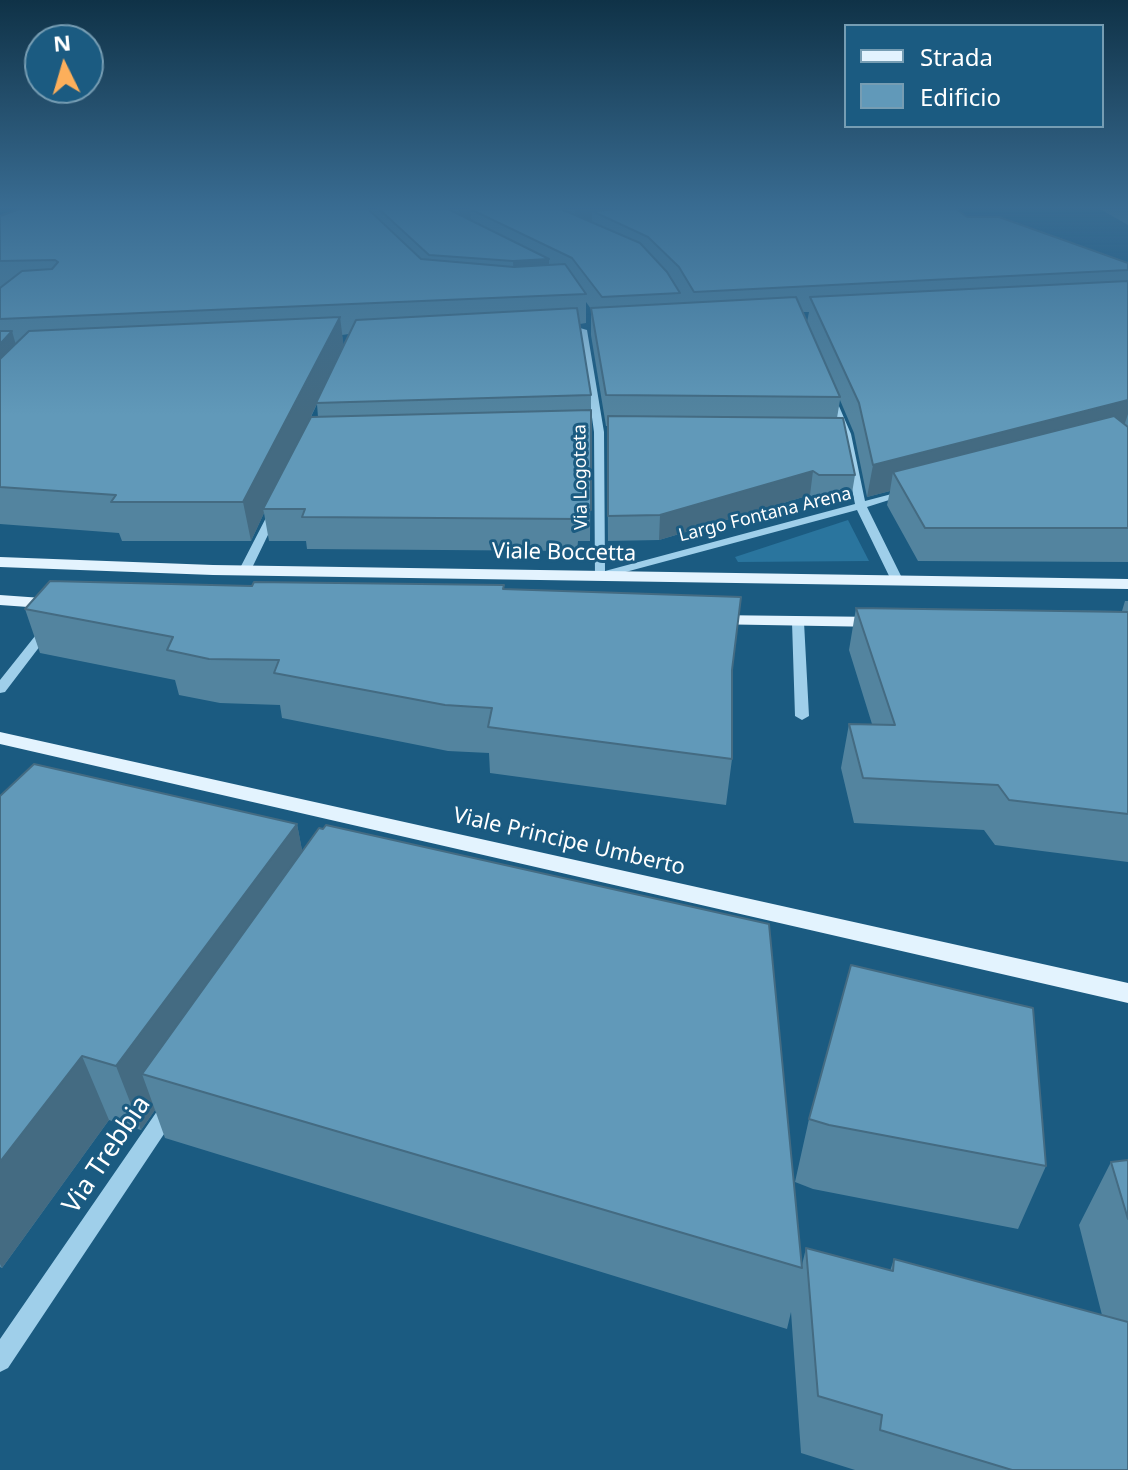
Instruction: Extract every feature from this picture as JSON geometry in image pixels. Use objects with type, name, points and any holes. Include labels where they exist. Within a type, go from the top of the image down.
[{"type":"main road","points":[[568,331],[598,329]]},
{"type":"main road","name":"Viale Boccetta","points":[[0,562],[97,568],[1128,584]]},
{"type":"main road","points":[[0,600],[68,604]]},
{"type":"main road","points":[[690,620],[902,622]]},
{"type":"main road","name":"Viale Principe Umberto","points":[[0,738],[361,828],[1128,993]]},
{"type":"street","name":"Via Logoteta","points":[[583,330],[599,432],[599,576]]},
{"type":"street","points":[[828,391],[846,434],[861,506],[922,489]]},
{"type":"street","points":[[584,432],[614,432]]},
{"type":"street","points":[[831,434],[846,434]]},
{"type":"street","points":[[245,570],[277,505]]},
{"type":"street","name":"Largo Fontana Arena","points":[[599,576],[861,506],[897,580]]},
{"type":"street","points":[[0,689],[68,604]]},
{"type":"street","points":[[798,622],[802,716]]},
{"type":"street","name":"Via Trebbia","points":[[0,1360],[178,1097]]},
{"type":"shaded area","points":[[848,520],[869,561],[738,562],[735,557]]},
{"type":"building","points":[[13,278],[575,278],[586,294],[0,319],[0,288]]},
{"type":"building","points":[[587,278],[670,278],[680,293],[602,297]]},
{"type":"building","points":[[685,278],[978,278],[694,292]]},
{"type":"building","points":[[1128,281],[1128,400],[873,465],[859,403],[810,297]]},
{"type":"building","points":[[796,297],[840,397],[606,395],[591,308]]},
{"type":"building","points":[[577,308],[591,395],[316,403],[356,320]]},
{"type":"building","points":[[340,317],[243,502],[111,502],[116,495],[0,487],[0,359],[29,331]]},
{"type":"building","points":[[0,331],[12,331],[0,344]]},
{"type":"building","points":[[591,410],[591,510],[578,510],[578,519],[302,517],[305,509],[263,509],[311,417]]},
{"type":"building","points":[[608,416],[843,418],[855,475],[819,475],[813,471],[660,515],[608,516]]},
{"type":"building","points":[[1114,416],[1128,427],[1128,528],[925,528],[893,472]]},
{"type":"building","points":[[50,581],[252,586],[254,582],[504,585],[503,589],[741,597],[732,670],[732,759],[488,727],[492,708],[445,705],[274,673],[279,660],[209,659],[167,650],[173,637],[25,609]]},
{"type":"building","points":[[856,608],[1128,612],[1128,814],[1009,800],[998,785],[863,778],[849,724],[895,725]]},
{"type":"building","points":[[34,764],[297,824],[116,1066],[82,1056],[0,1162],[0,796]]},
{"type":"building","points":[[326,825],[769,924],[802,1268],[142,1074],[319,828],[323,829]]},
{"type":"building","points":[[851,965],[1033,1008],[1046,1166],[809,1119]]},
{"type":"building","points":[[1128,1160],[1128,1219],[1111,1162]]},
{"type":"building","points":[[806,1248],[893,1271],[894,1259],[1128,1322],[1128,1470],[1012,1470],[880,1430],[882,1415],[818,1396]]}]
